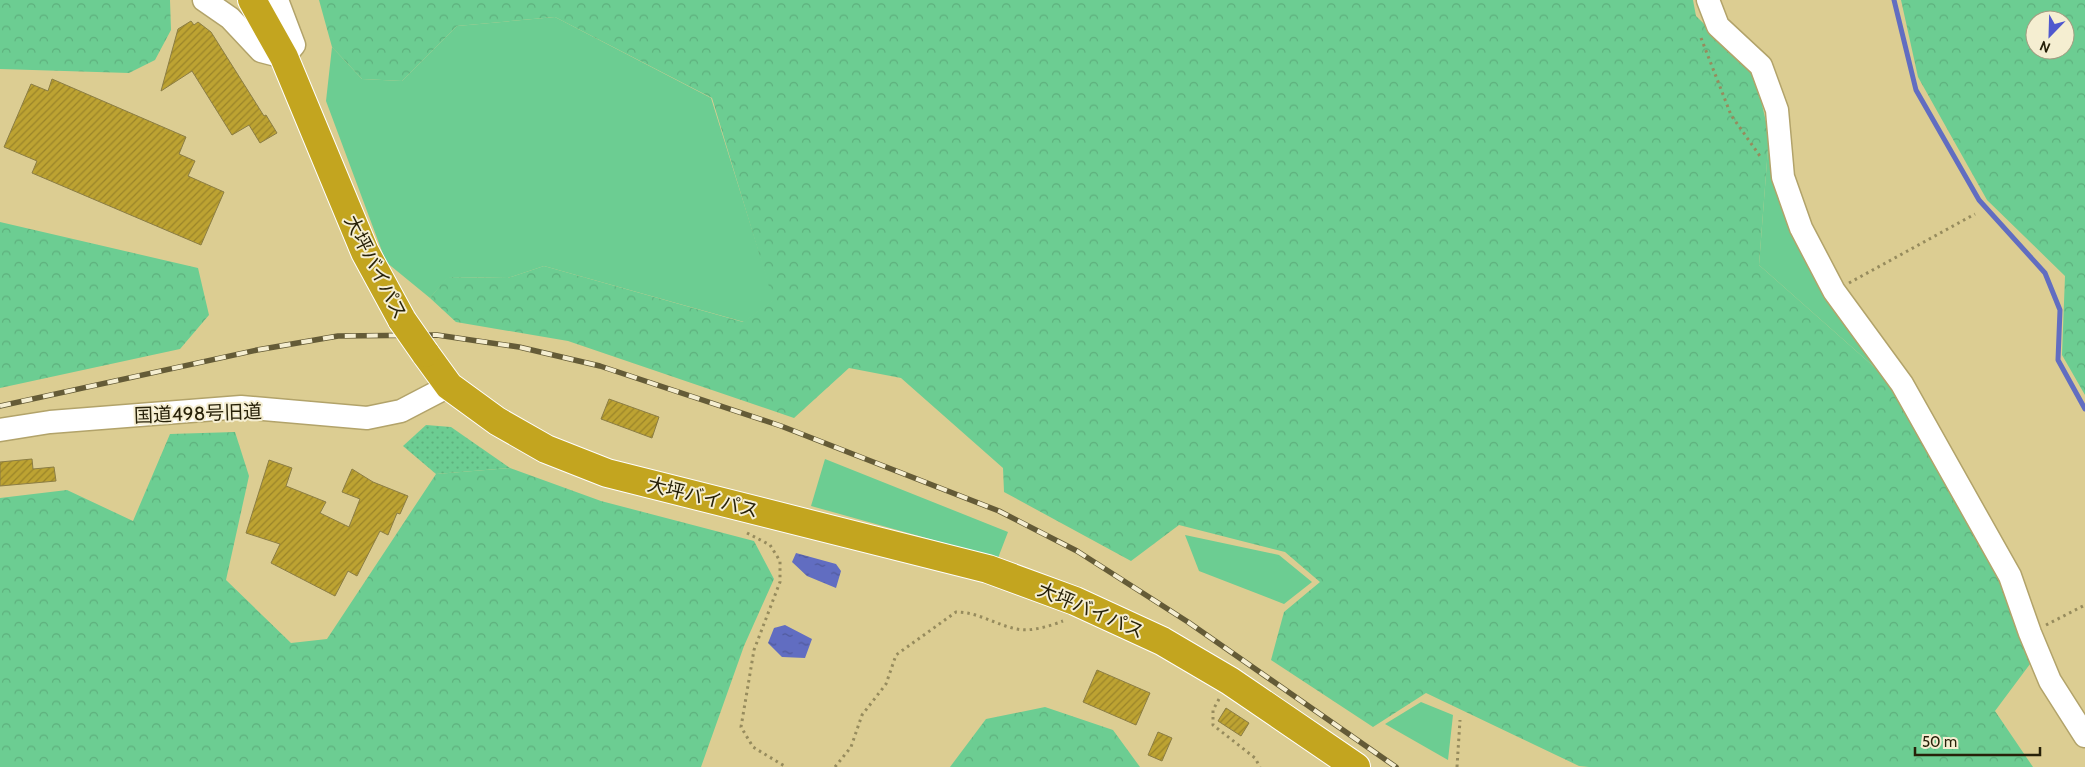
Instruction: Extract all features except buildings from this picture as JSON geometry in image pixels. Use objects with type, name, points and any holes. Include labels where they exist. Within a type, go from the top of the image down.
[{"type":"highway","name":"大坪バイパス","points":[[252,0],[284,57],[364,252],[402,320],[449,386],[497,421],[537,444],[607,473],[988,569],[1076,601],[1162,641],[1230,681],[1356,767]]},
{"type":"street","points":[[204,0],[230,18],[261,51],[284,57],[294,45],[277,0]]},
{"type":"street","points":[[1708,0],[1718,26],[1761,66],[1777,110],[1784,177],[1802,228],[1834,291],[1902,384],[2010,576],[2030,633],[2050,681],[2085,736]]},
{"type":"street","name":"国道498号旧道","points":[[0,430],[50,422],[240,408],[367,418],[401,411],[449,386]]},
{"type":"path","points":[[1700,35],[1731,114],[1766,165],[1784,177]]},
{"type":"path","points":[[1834,291],[1975,214]]},
{"type":"path","points":[[739,531],[770,545],[780,561],[780,582],[754,650],[742,727],[753,747],[786,767]]},
{"type":"path","points":[[835,767],[851,747],[862,715],[886,684],[896,655],[956,612],[967,612],[1018,630],[1050,626],[1070,618],[1076,601]]},
{"type":"path","points":[[2030,633],[2085,604]]},
{"type":"path","points":[[1230,681],[1213,710],[1213,725],[1255,758],[1260,767]]},
{"type":"path","points":[[1457,767],[1460,720]]},
{"type":"green space","points":[[0,0],[170,0],[171,30],[155,60],[129,73],[0,69]]},
{"type":"green space","points":[[319,0],[1693,0],[1696,16],[1755,74],[1769,135],[1759,265],[1898,388],[2002,577],[2033,660],[1995,711],[2033,767],[1579,766],[1426,693],[1373,727],[1271,660],[1284,612],[1320,582],[1285,552],[1179,525],[1131,561],[1004,492],[1003,468],[901,378],[849,368],[794,418],[568,341],[456,322],[430,298],[447,277],[508,278],[544,266],[743,322],[773,300],[712,98],[555,17],[457,26],[402,81],[362,79],[332,47]]},
{"type":"green space","points":[[1901,0],[2085,0],[2085,395],[2062,355],[2065,276],[1987,200],[1918,77]]},
{"type":"green space","points":[[555,17],[711,98],[774,300],[744,322],[544,266],[508,278],[448,277],[430,298],[386,262],[326,101],[332,47],[362,79],[402,81],[457,26]]},
{"type":"green space","points":[[1769,135],[1792,230],[1898,388],[1759,265]]},
{"type":"green space","points":[[0,222],[198,268],[209,315],[180,349],[0,388]]},
{"type":"green space","points":[[426,425],[451,427],[510,468],[436,474],[403,446]]},
{"type":"green space","points":[[235,432],[249,476],[226,580],[291,643],[327,639],[436,474],[510,468],[601,501],[754,541],[774,579],[744,646],[701,767],[0,767],[0,498],[67,490],[133,521],[170,434]]},
{"type":"green space","points":[[825,459],[1008,532],[998,558],[811,506]]},
{"type":"green space","points":[[1185,535],[1279,555],[1312,582],[1284,604],[1199,571]]},
{"type":"green space","points":[[1421,702],[1453,715],[1448,760],[1385,724]]},
{"type":"green space","points":[[1045,707],[1113,730],[1140,767],[950,767],[986,719]]},
{"type":"water","points":[[796,553],[836,564],[841,571],[836,588],[807,576],[792,562]]},
{"type":"water","points":[[785,625],[812,639],[805,658],[782,657],[768,643],[774,628]]},
{"type":"waterway","points":[[1894,0],[1916,90],[1979,200],[2045,273],[2060,310],[2058,360],[2085,409]]},
{"type":"railway","points":[[0,406],[257,350],[338,336],[437,335],[519,347],[600,366],[781,426],[999,511],[1077,551],[1188,622],[1396,767]]}]
